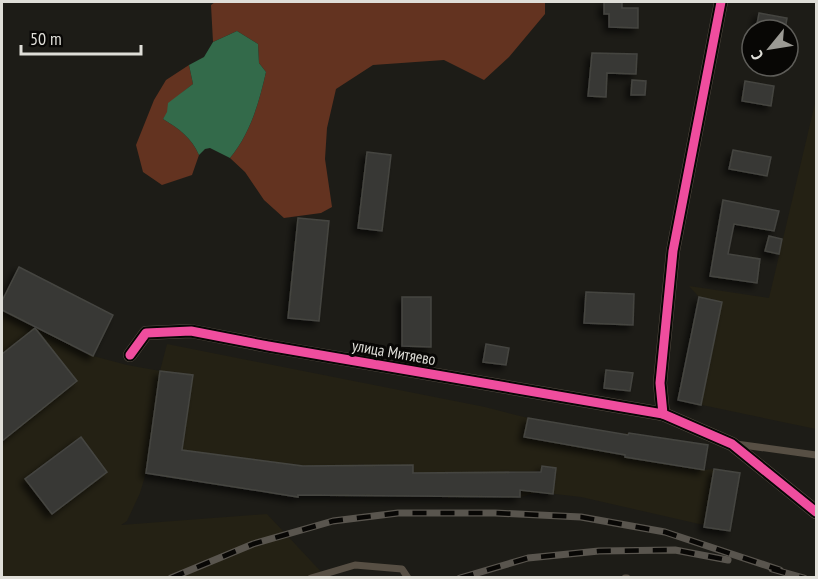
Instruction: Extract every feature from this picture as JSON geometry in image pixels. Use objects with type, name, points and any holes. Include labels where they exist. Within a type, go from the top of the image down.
[{"type":"street","points":[[663,414],[660,383],[673,251],[720,6],[706,2]]},
{"type":"street","name":"улица Митяево","points":[[130,355],[146,333],[191,331],[663,414],[732,444],[816,512]]},
{"type":"lane","points":[[732,444],[816,455]]},
{"type":"lane","points":[[311,578],[356,565],[402,569],[408,578]]},
{"type":"shaded area","points":[[215,2],[545,2],[545,14],[509,57],[484,80],[444,60],[373,65],[336,89],[327,128],[325,159],[332,207],[321,213],[284,218],[264,200],[245,172],[230,158],[253,118],[266,72],[259,63],[258,44],[237,31],[213,42],[211,5]]},
{"type":"shaded area","points":[[237,31],[258,44],[259,63],[266,72],[257,107],[243,139],[230,158],[210,148],[205,149],[199,155],[193,143],[184,134],[163,119],[168,103],[193,84],[189,65],[204,57],[213,42]]},
{"type":"shaded area","points":[[189,65],[193,84],[183,92],[163,119],[193,143],[199,155],[192,175],[162,185],[143,172],[136,145],[154,100],[166,80]]},
{"type":"shaded area","points":[[816,99],[816,429],[678,400],[699,297],[689,286],[769,298]]},
{"type":"shaded area","points":[[2,310],[93,356],[127,365],[160,371],[167,344],[485,407],[528,418],[708,445],[704,470],[714,469],[740,473],[730,531],[581,497],[538,492],[520,497],[299,495],[298,497],[146,473],[127,521],[121,525],[267,514],[326,577],[2,577]]},
{"type":"building","points":[[604,2],[622,2],[622,8],[638,8],[638,28],[609,27],[609,14],[604,14]]},
{"type":"building","points":[[759,13],[787,18],[758,18]]},
{"type":"building","points":[[592,53],[637,54],[636,74],[607,73],[606,97],[588,96]]},
{"type":"building","points":[[632,80],[646,81],[645,95],[631,95]]},
{"type":"building","points":[[745,81],[774,86],[771,106],[742,101]]},
{"type":"building","points":[[733,150],[771,157],[767,176],[729,169]]},
{"type":"building","points":[[367,152],[391,155],[382,231],[358,228]]},
{"type":"building","points":[[723,200],[779,211],[774,231],[734,224],[728,254],[760,259],[757,283],[710,276]]},
{"type":"building","points":[[298,218],[329,221],[319,321],[288,318]]},
{"type":"building","points":[[769,236],[782,239],[779,254],[765,251]]},
{"type":"building","points":[[19,267],[113,315],[93,356],[2,310],[2,301]]},
{"type":"building","points":[[586,292],[634,294],[633,325],[584,323]]},
{"type":"building","points":[[402,297],[431,297],[431,347],[402,346]]},
{"type":"building","points":[[699,297],[722,302],[701,405],[678,400]]},
{"type":"building","points":[[35,328],[77,381],[2,441],[2,354]]},
{"type":"building","points":[[486,344],[509,348],[506,365],[483,362]]},
{"type":"building","points":[[606,370],[633,373],[630,391],[604,388]]},
{"type":"building","points":[[160,371],[193,375],[182,450],[303,466],[413,465],[413,473],[541,472],[542,466],[556,468],[553,494],[520,490],[520,497],[298,495],[298,497],[146,473]]},
{"type":"building","points":[[528,418],[628,435],[629,433],[708,445],[704,470],[524,437]]},
{"type":"building","points":[[81,437],[107,472],[52,514],[25,479]]},
{"type":"building","points":[[714,469],[740,473],[730,531],[704,527]]},
{"type":"railway","points":[[171,578],[253,544],[333,521],[398,513],[495,513],[581,517],[665,532],[780,570]]},
{"type":"railway","points":[[460,578],[528,558],[599,551],[675,550],[728,560]]},
{"type":"railway","points":[[772,569],[804,578]]},
{"type":"cycle path","points":[[721,2],[673,251],[660,383],[663,414],[732,444],[816,512]]},
{"type":"cycle path","points":[[130,355],[146,333],[191,331],[663,414]]}]
